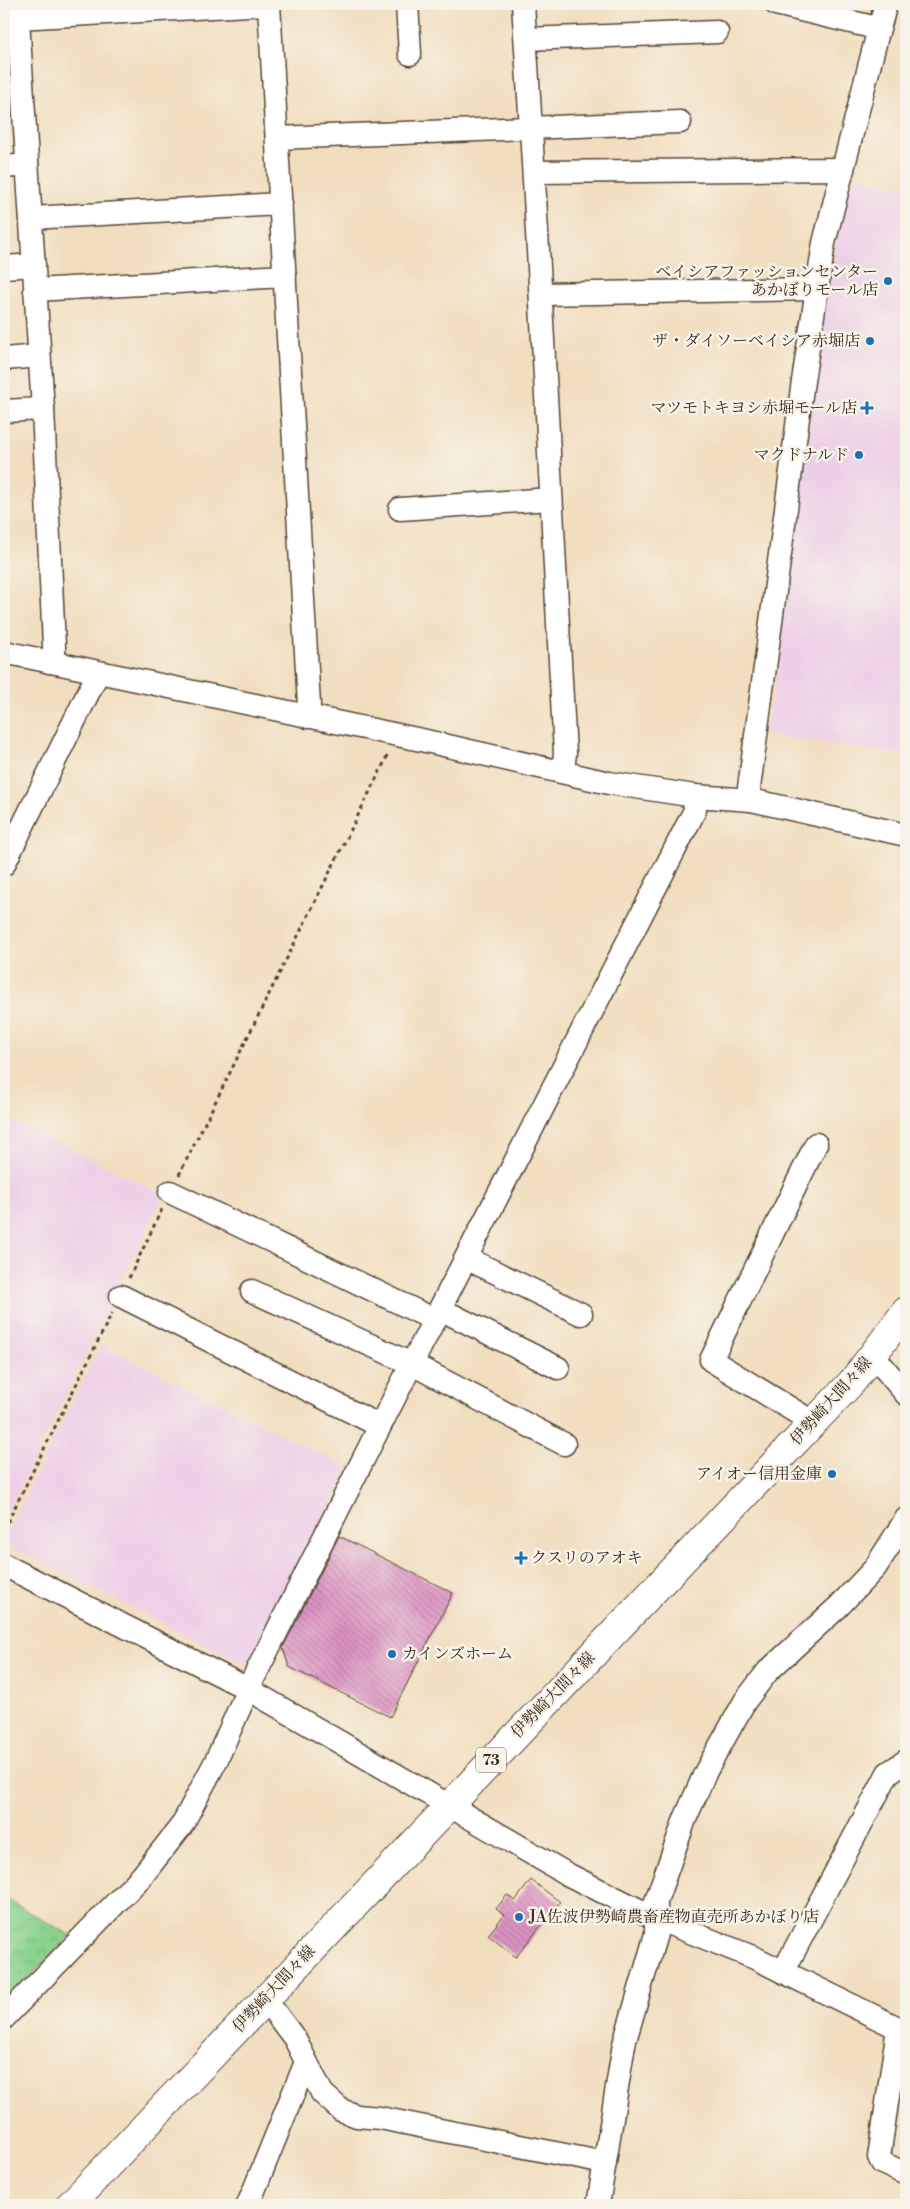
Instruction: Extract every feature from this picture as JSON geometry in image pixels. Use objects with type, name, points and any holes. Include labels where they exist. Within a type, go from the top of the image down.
[{"type":"main road","name":"伊勢崎大間々線","points":[[70,2205],[814,1423],[852,1382],[906,1311]]},
{"type":"street","points":[[49,662],[54,653],[54,646],[43,408],[27,165],[12,61],[18,11],[268,4],[281,204],[308,686],[308,717]]},
{"type":"street","points":[[407,4],[410,54]]},
{"type":"street","points":[[523,4],[542,294],[565,753],[563,771]]},
{"type":"street","points":[[776,4],[868,26],[878,32]]},
{"type":"street","points":[[751,800],[750,788],[753,759],[800,398],[824,243],[886,4]]},
{"type":"street","points":[[526,39],[717,32]]},
{"type":"street","points":[[277,138],[680,122]]},
{"type":"street","points":[[4,166],[27,165]]},
{"type":"street","points":[[534,172],[843,169]]},
{"type":"street","points":[[31,218],[281,204]]},
{"type":"street","points":[[4,267],[34,265]]},
{"type":"street","points":[[35,290],[285,276]]},
{"type":"street","points":[[542,294],[817,289]]},
{"type":"street","points":[[4,359],[39,356]]},
{"type":"street","points":[[4,412],[43,408]]},
{"type":"street","points":[[400,509],[551,499]]},
{"type":"street","points":[[4,652],[609,782],[695,796],[751,800],[906,835]]},
{"type":"street","points":[[4,864],[98,673]]},
{"type":"street","points":[[4,2018],[159,1857],[182,1825],[213,1768],[248,1689],[380,1426],[695,810],[695,796]]},
{"type":"street","points":[[814,1423],[711,1360],[816,1144]]},
{"type":"street","points":[[170,1192],[437,1315],[558,1368]]},
{"type":"street","points":[[466,1258],[581,1314]]},
{"type":"street","points":[[252,1291],[412,1364],[564,1444]]},
{"type":"street","points":[[120,1296],[380,1426]]},
{"type":"street","points":[[873,1355],[906,1394]]},
{"type":"street","points":[[598,2205],[624,2044],[656,1934],[656,1901],[685,1819],[706,1771],[745,1701],[768,1671],[839,1606],[875,1568],[906,1519]]},
{"type":"street","points":[[4,1565],[248,1689],[567,1874],[655,1918],[755,1958],[898,2028],[879,2158],[882,2163],[906,2174]]},
{"type":"street","points":[[783,1972],[888,1772],[906,1761]]},
{"type":"street","points":[[265,1999],[295,2039],[322,2093],[341,2110],[357,2116],[380,2118],[604,2163]]},
{"type":"street","points":[[248,2205],[306,2062]]},
{"type":"path","points":[[4,1529],[397,735]]},
{"type":"shaded area","points":[[854,176],[906,188],[906,742],[904,755],[764,734],[774,689],[794,517],[837,231]]},
{"type":"shaded area","points":[[4,1117],[164,1195],[4,1519]]},
{"type":"shaded area","points":[[101,1345],[349,1468],[251,1661],[240,1662],[4,1543],[4,1538]]},
{"type":"green space","points":[[4,1898],[70,1935],[4,2004]]},
{"type":"building","points":[[339,1536],[453,1593],[390,1717],[289,1667],[283,1648]]},
{"type":"building","points":[[531,1880],[560,1902],[516,1957],[488,1935],[504,1915],[496,1909],[507,1895],[515,1901]]},
{"type":"place","name":"ベイシアファッションセンター あかぼりモール店","points":[[888,281]]},
{"type":"place","name":"ザ・ダイソーベイシア赤堀店","points":[[870,341]]},
{"type":"place","name":"マツモトキヨシ赤堀モール店","points":[[867,408]]},
{"type":"place","name":"マクドナルド","points":[[859,455]]},
{"type":"place","name":"アイオー信用金庫","points":[[832,1474]]},
{"type":"place","name":"クスリのアオキ","points":[[521,1558]]},
{"type":"place","name":"カインズホーム","points":[[392,1654]]},
{"type":"place","name":"JA佐波伊勢崎農畜産物直売所あかぼり店","points":[[519,1917]]}]
